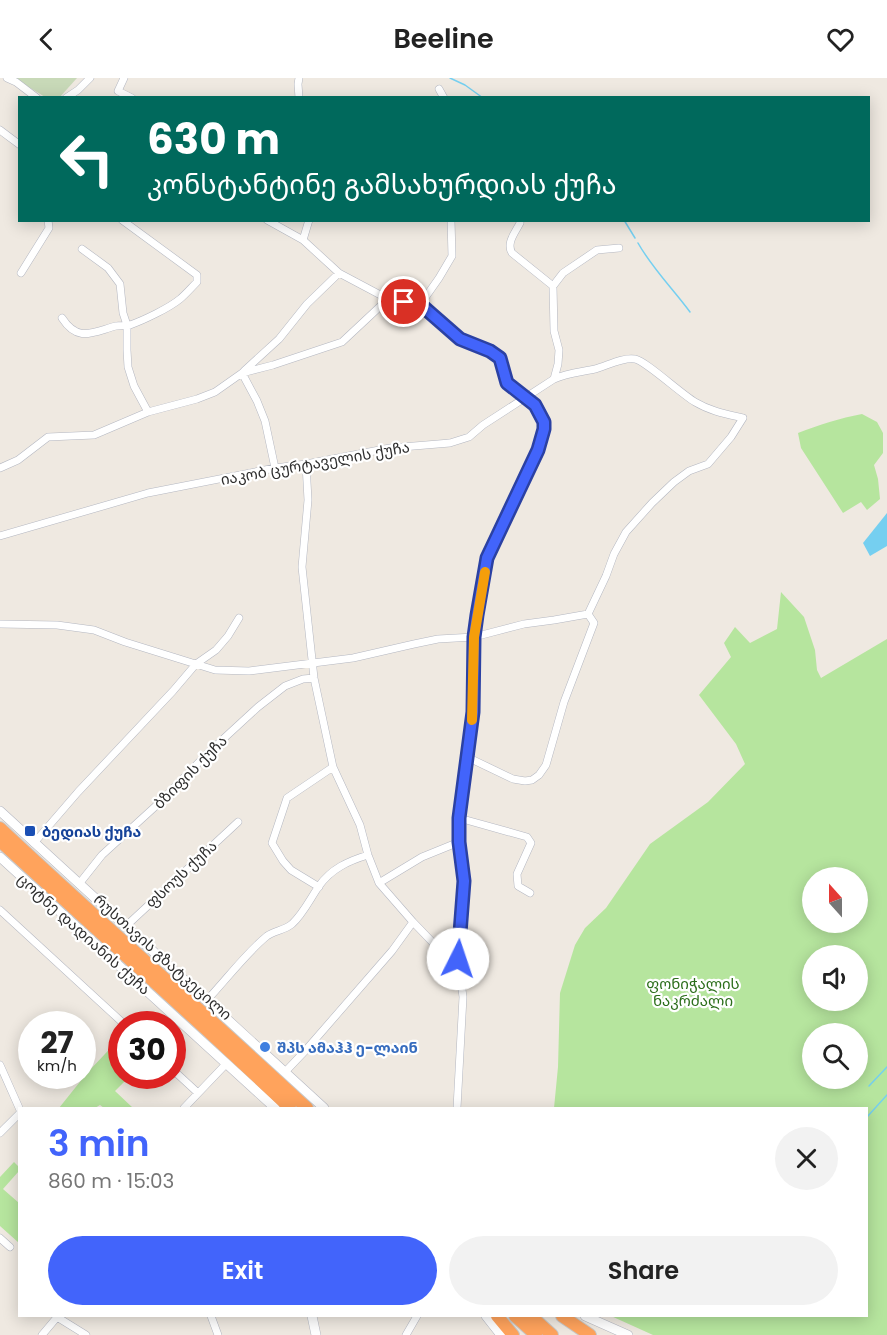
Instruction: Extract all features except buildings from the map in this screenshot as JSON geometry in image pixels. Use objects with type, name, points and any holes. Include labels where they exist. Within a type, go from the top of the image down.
[{"type":"highway","name":"რუსთავის გზატკეცილი","points":[[0,828],[306,1107]]},
{"type":"highway","name":"რუსთავის გზატკეცილი","points":[[0,841],[289,1107]]},
{"type":"highway","points":[[498,1317],[513,1335]]},
{"type":"highway","points":[[517,1317],[536,1335]]},
{"type":"highway","points":[[532,1317],[552,1335]]},
{"type":"highway","points":[[563,1317],[590,1335]]},
{"type":"street","points":[[7,78],[34,96]]},
{"type":"street","points":[[69,96],[90,78]]},
{"type":"street","points":[[124,78],[118,91],[128,96]]},
{"type":"street","points":[[299,78],[299,96]]},
{"type":"street","points":[[439,89],[443,96]]},
{"type":"street","points":[[0,130],[18,144]]},
{"type":"street","points":[[21,273],[49,228],[48,222]]},
{"type":"street","points":[[62,318],[67,327],[76,333],[89,334],[119,325],[127,326],[179,300],[197,282],[197,275],[125,222]]},
{"type":"street","points":[[271,222],[303,240],[339,273],[388,299],[420,304],[460,339],[490,351],[500,358],[507,383],[535,405],[544,422],[538,450],[487,558],[474,637],[473,712],[459,818],[459,842],[464,881],[458,959],[463,997],[457,1107]]},
{"type":"street","points":[[303,240],[308,222]]},
{"type":"street","points":[[420,304],[452,256],[451,222]]},
{"type":"street","points":[[520,223],[510,243],[510,249],[553,286]]},
{"type":"street","points":[[554,379],[559,350],[554,331],[553,286],[563,273],[597,250],[619,248]]},
{"type":"street","points":[[82,249],[108,268],[120,284],[123,313],[127,326],[128,367],[134,386],[148,412]]},
{"type":"street","points":[[0,468],[18,460],[48,438],[94,435],[148,412],[215,392],[242,373],[279,339],[307,304],[339,273]]},
{"type":"street","points":[[242,373],[342,342],[388,299]]},
{"type":"street","name":"იაკობ ცურტაველის ქუჩა","points":[[0,536],[148,493],[390,448],[450,443],[469,437],[483,425],[554,379],[632,358],[641,361],[696,403],[714,411],[743,418],[731,438],[708,464],[689,471],[674,482],[626,532],[588,614]]},
{"type":"street","points":[[242,373],[265,421],[275,468]]},
{"type":"street","points":[[306,464],[308,500],[302,567],[314,678],[333,767],[360,825],[379,883],[438,948],[458,959]]},
{"type":"street","points":[[0,624],[57,625],[94,630],[215,670],[249,671],[353,658],[438,639],[474,637],[524,624],[588,614],[594,623],[564,702],[546,765],[539,775],[532,780],[513,779],[467,757]]},
{"type":"street","points":[[34,843],[196,664],[216,650],[239,618]]},
{"type":"street","name":"ბზიფის ქუჩა","points":[[79,884],[102,855],[258,707],[285,686],[303,679],[314,678]]},
{"type":"street","points":[[319,887],[291,870],[272,843],[287,798],[333,767]]},
{"type":"street","points":[[0,811],[323,1107]]},
{"type":"street","points":[[459,818],[527,837],[531,843],[517,874],[518,886],[530,893]]},
{"type":"street","name":"ფსოუს ქუჩა","points":[[125,927],[238,822]]},
{"type":"street","points":[[379,883],[422,857],[459,842]]},
{"type":"street","points":[[207,1000],[268,935],[291,925],[336,868],[368,855]]},
{"type":"street","name":"ცოტნე დადიანის ქუჩა","points":[[2,862],[273,1107]]},
{"type":"street","points":[[0,910],[110,1011]]},
{"type":"street","points":[[285,1072],[392,951],[413,922]]},
{"type":"street","points":[[185,1107],[226,1064]]},
{"type":"street","points":[[0,1065],[18,1107]]},
{"type":"street","points":[[186,1082],[198,1093]]},
{"type":"street","points":[[0,1133],[18,1113]]},
{"type":"street","points":[[0,1238],[10,1247]]},
{"type":"street","points":[[42,1335],[57,1317]]},
{"type":"street","points":[[60,1317],[87,1335]]},
{"type":"street","points":[[211,1317],[218,1335]]},
{"type":"street","points":[[312,1317],[316,1335]]},
{"type":"street","points":[[406,1335],[416,1317]]},
{"type":"street","points":[[487,1317],[501,1335]]},
{"type":"street","points":[[587,1317],[628,1335]]},
{"type":"green space","points":[[14,78],[77,78],[61,96],[43,96]]},
{"type":"green space","points":[[862,414],[877,422],[883,433],[883,453],[874,465],[880,499],[867,510],[861,502],[843,513],[801,448],[798,433]]},
{"type":"green space","name":"ფონიჭალის ნაკრძალი","points":[[781,592],[804,617],[821,678],[887,639],[887,1335],[653,1335],[613,1317],[868,1317],[868,1107],[554,1107],[558,1067],[560,993],[575,945],[585,928],[606,908],[650,844],[708,802],[745,764],[736,744],[699,695],[731,657],[724,643],[735,627],[750,643],[777,629]]},
{"type":"green space","points":[[108,1051],[108,1089],[117,1089],[115,1091],[132,1107],[103,1107],[100,1105],[97,1107],[60,1107],[74,1089],[96,1089],[96,1063]]},
{"type":"green space","points":[[14,1162],[18,1166],[18,1172],[3,1189],[18,1202],[18,1242],[0,1226],[0,1177]]},
{"type":"water","points":[[887,513],[887,546],[870,556],[863,543]]},
{"type":"waterway","points":[[450,78],[480,96]]},
{"type":"waterway","points":[[625,222],[635,238]]},
{"type":"waterway","points":[[638,243],[656,270],[690,312]]},
{"type":"waterway","points":[[869,1086],[887,1067]]},
{"type":"waterway","points":[[868,1116],[887,1095]]},
{"type":"slow traffic","points":[[472,720],[474,637],[485,572]]},
{"type":"place","name":"ბედიას ქუჩა","points":[[30,831]]},
{"type":"place","name":"შპს ამაჰჰ ე-ლაინ","points":[[265,1047]]},
{"type":"route","points":[[404,302],[420,304],[460,339],[490,351],[500,358],[507,383],[535,405],[544,422],[538,450],[487,558],[477,615],[474,637],[473,712],[459,818],[460,863],[464,881],[458,959]]}]
